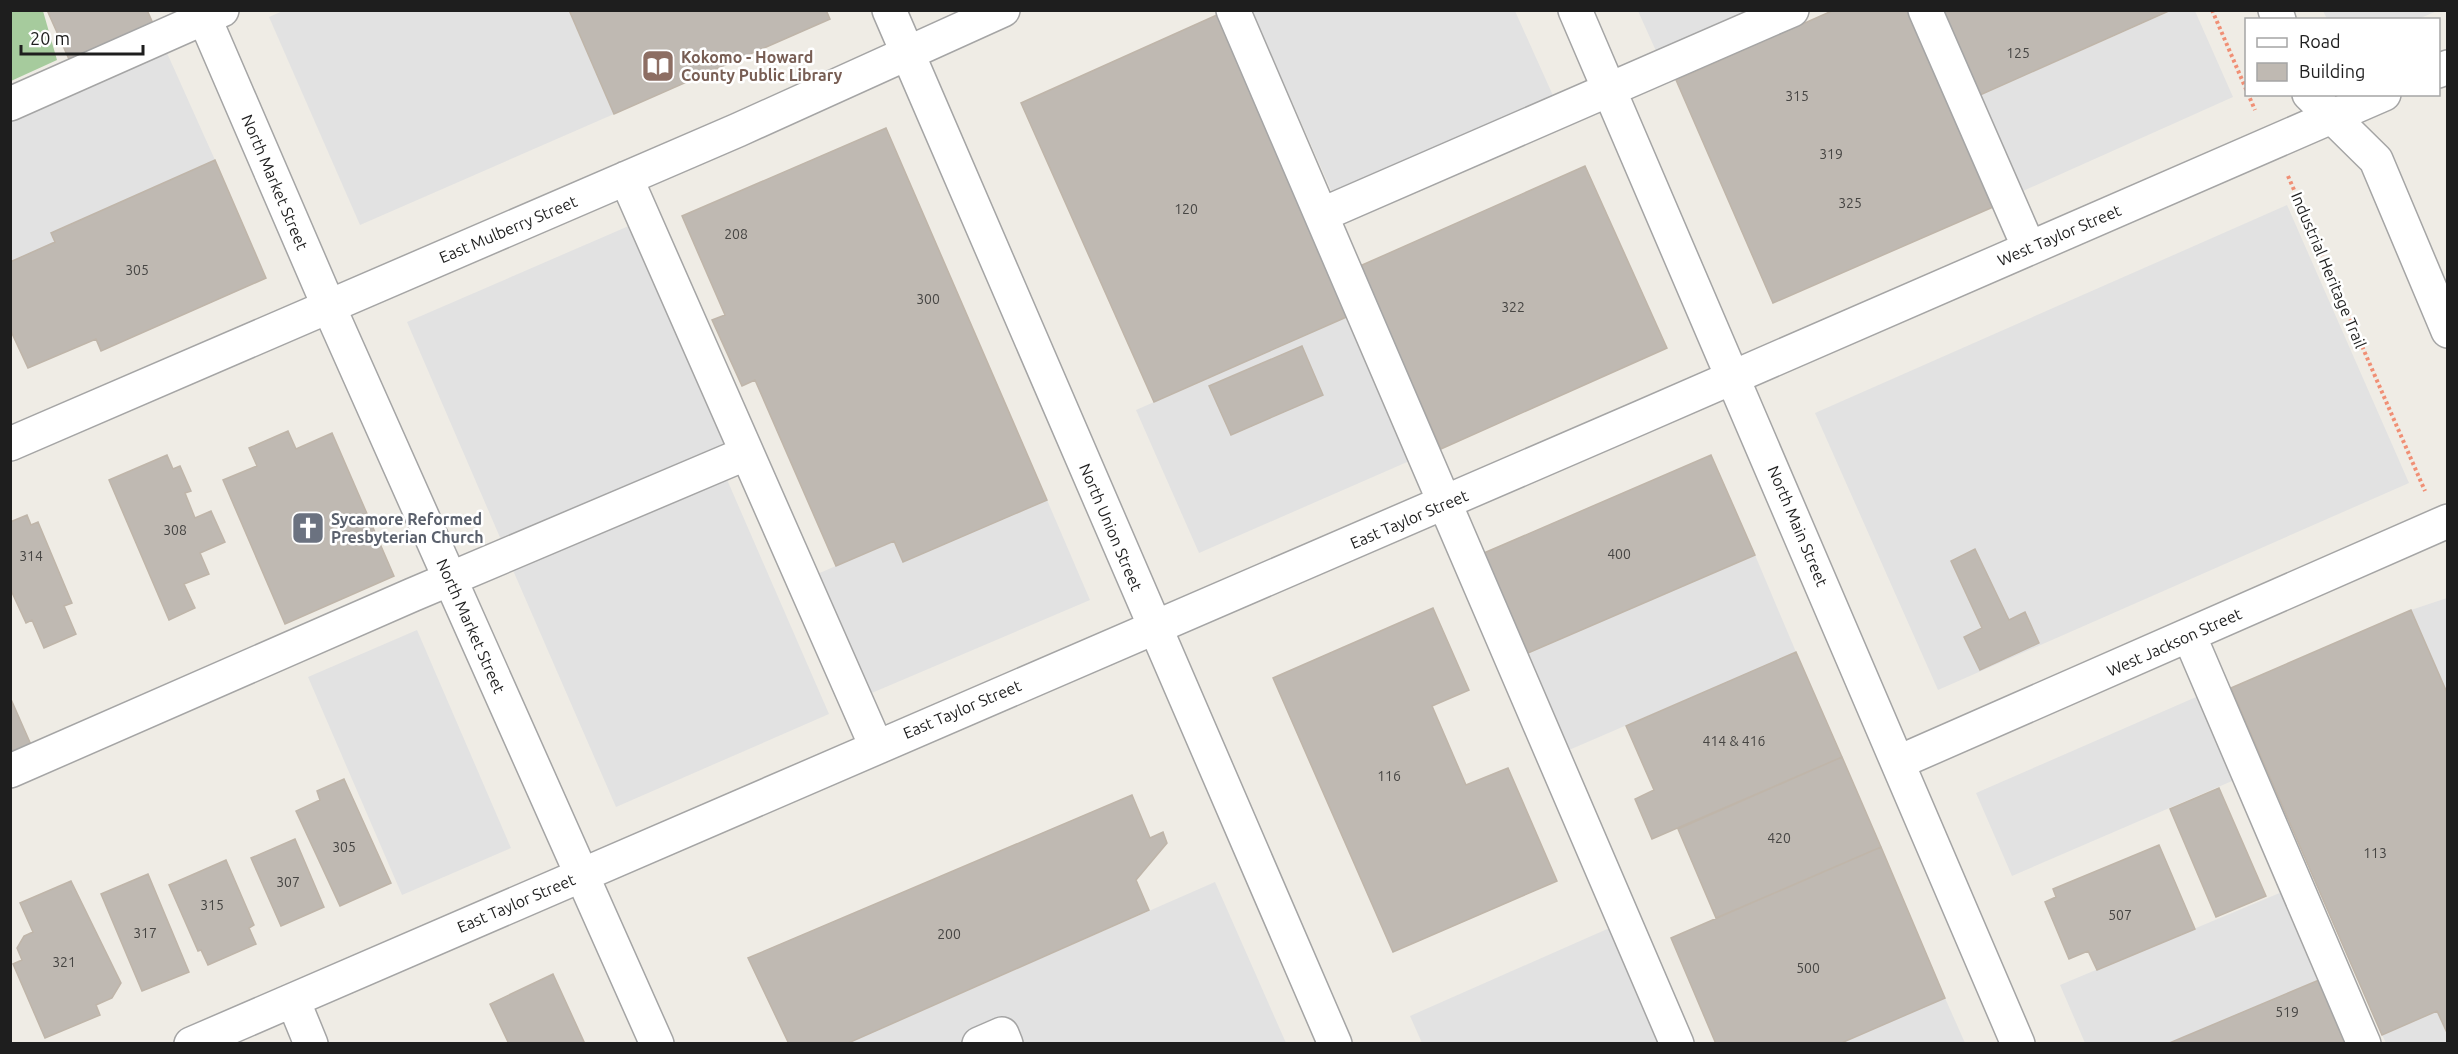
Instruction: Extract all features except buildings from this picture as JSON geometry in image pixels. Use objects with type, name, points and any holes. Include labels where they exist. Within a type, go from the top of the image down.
[{"type":"street","name":"North Union Street","points":[[889,10],[1335,1044]]},
{"type":"street","name":"East Mulberry Street","points":[[10,444],[626,178],[1003,10]]},
{"type":"street","points":[[1233,10],[1677,1044]]},
{"type":"street","name":"North Main Street","points":[[1575,10],[2018,1044]]},
{"type":"street","points":[[1322,215],[1792,10]]},
{"type":"street","points":[[1925,10],[2030,248]]},
{"type":"street","points":[[10,104],[209,13]]},
{"type":"street","name":"North Market Street","points":[[209,13],[329,307],[657,1044]]},
{"type":"street","name":"West Taylor Street","points":[[1734,377],[2273,142],[2320,106],[2373,96]]},
{"type":"street","points":[[2320,106],[2376,160],[2448,331]]},
{"type":"street","points":[[626,178],[876,746]]},
{"type":"street","name":"East Taylor Street","points":[[191,1044],[1734,377]]},
{"type":"street","points":[[10,771],[450,579],[747,453]]},
{"type":"street","name":"West Jackson Street","points":[[1899,762],[2446,524]]},
{"type":"street","points":[[2189,635],[2364,1044]]},
{"type":"street","points":[[293,1000],[311,1044]]},
{"type":"street","points":[[979,1044],[1002,1034],[1006,1044]]},
{"type":"path","name":"Industrial Heritage Trail","points":[[2212,10],[2245,91]]},
{"type":"path","name":"Industrial Heritage Trail","points":[[2247,96],[2273,142],[2421,484],[2446,524]]},
{"type":"green space","points":[[10,11],[43,11],[57,60],[11,81]]},
{"type":"shaded area","points":[[285,10],[569,11],[614,114],[360,225],[269,17]]},
{"type":"shaded area","points":[[1252,11],[1515,11],[1555,100],[1334,197]]},
{"type":"shaded area","points":[[1638,11],[1751,11],[1656,51]]},
{"type":"shaded area","points":[[2171,11],[2195,11],[2233,97],[2023,191],[1980,95]]},
{"type":"shaded area","points":[[2323,11],[2437,11],[2421,18],[2326,18]]},
{"type":"shaded area","points":[[167,53],[215,160],[51,233],[55,242],[11,262],[10,121]]},
{"type":"shaded area","points":[[2287,205],[2409,483],[1938,690],[1815,413]]},
{"type":"shaded area","points":[[631,225],[726,445],[502,542],[407,322]]},
{"type":"shaded area","points":[[1351,315],[1414,459],[1199,553],[1136,410]]},
{"type":"shaded area","points":[[725,475],[829,714],[616,807],[512,568]]},
{"type":"shaded area","points":[[1047,500],[1090,600],[867,695],[815,575],[894,541],[903,562]]},
{"type":"shaded area","points":[[1755,555],[1796,652],[1569,750],[1528,653]]},
{"type":"shaded area","points":[[2447,598],[2447,695],[2411,610]]},
{"type":"shaded area","points":[[417,630],[511,848],[402,895],[308,677]]},
{"type":"shaded area","points":[[2203,694],[2239,778],[2012,876],[1976,793]]},
{"type":"shaded area","points":[[1215,882],[1286,1043],[846,1044]]},
{"type":"shaded area","points":[[2282,892],[2319,980],[2167,1044],[2085,1043],[2060,985]]},
{"type":"shaded area","points":[[1614,926],[1666,1043],[1422,1043],[1410,1016]]},
{"type":"shaded area","points":[[1945,998],[1965,1043],[1839,1044]]},
{"type":"shaded area","points":[[2437,1011],[2447,1035],[2447,1043],[2386,1043],[2382,1035]]},
{"type":"place","name":"Kokomo - Howard County Public Library","points":[[658,66]]},
{"type":"place","name":"Sycamore Reformed Presbyterian Church","points":[[308,528]]}]
